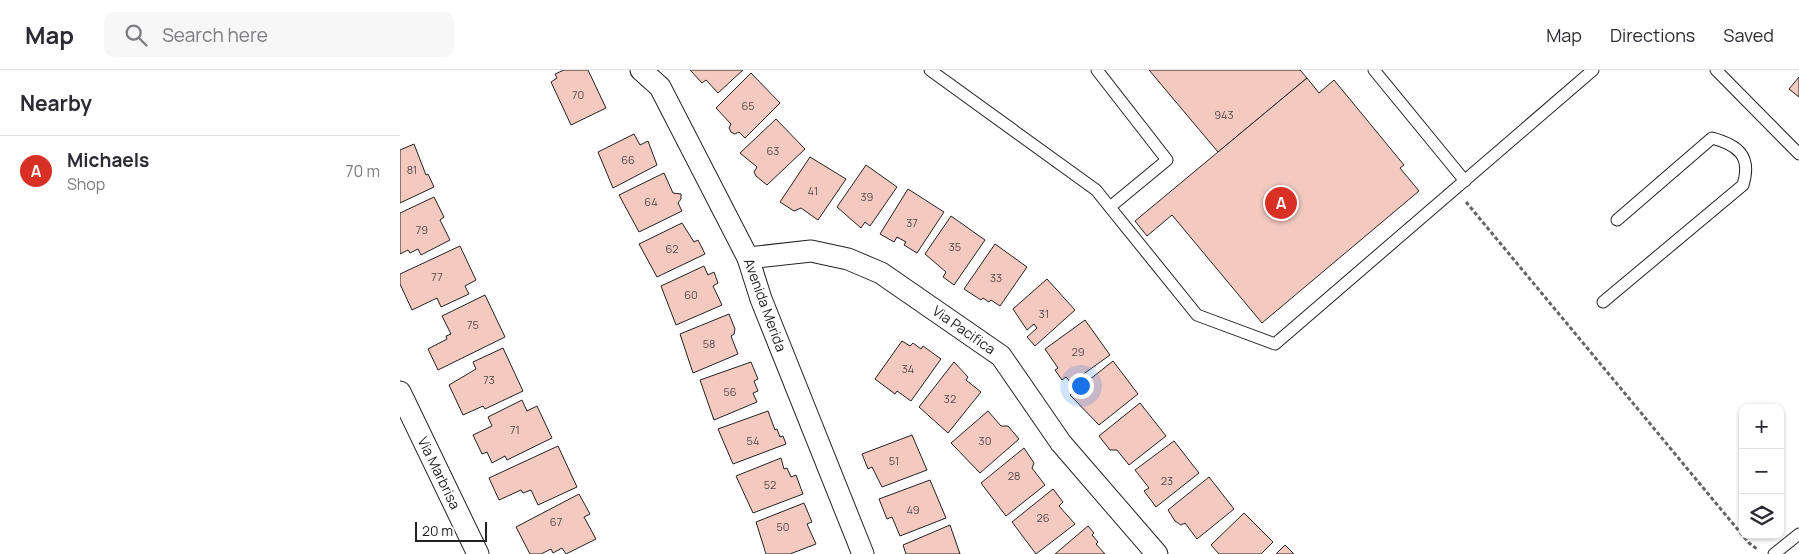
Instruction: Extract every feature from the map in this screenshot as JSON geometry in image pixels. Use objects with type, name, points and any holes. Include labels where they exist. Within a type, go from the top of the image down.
[{"type":"street","name":"Avenida Merida","points":[[641,70],[660,87],[748,258],[761,299],[863,554]]},
{"type":"street","name":"Via Pacifica","points":[[748,258],[811,251],[848,259],[881,273],[1001,356],[1061,443],[1157,554]]},
{"type":"street","name":"Via Marbrisa","points":[[400,392],[478,554]]},
{"type":"lane","points":[[930,70],[1096,190],[1197,314],[1275,344],[1593,70]]},
{"type":"lane","points":[[1097,70],[1167,160],[1110,207]]},
{"type":"lane","points":[[1374,70],[1465,181]]},
{"type":"lane","points":[[1716,70],[1799,154]]},
{"type":"lane","points":[[1603,302],[1744,185],[1747,165],[1741,152],[1728,142],[1712,138],[1617,220]]},
{"type":"lane","points":[[1774,554],[1799,534]]},
{"type":"path","points":[[1455,189],[1749,543],[1763,554]]},
{"type":"building","points":[[564,70],[588,70],[606,108],[571,125],[551,82],[557,78],[555,74]]},
{"type":"building","points":[[690,70],[743,70],[718,93],[706,80],[702,83]]},
{"type":"building","points":[[1149,70],[1300,70],[1307,78],[1218,152]]},
{"type":"building","points":[[751,73],[780,103],[745,138],[739,132],[735,134],[731,132],[729,128],[731,124],[716,108]]},
{"type":"building","points":[[1799,77],[1799,97],[1789,89]]},
{"type":"building","points":[[1307,78],[1319,93],[1334,80],[1404,165],[1400,168],[1419,191],[1262,323],[1172,215],[1147,236],[1135,221]]},
{"type":"building","points":[[776,119],[805,149],[767,185],[756,176],[754,172],[757,167],[740,153]]},
{"type":"building","points":[[634,134],[640,145],[648,141],[657,165],[613,188],[598,152]]},
{"type":"building","points":[[414,144],[426,175],[428,174],[434,187],[400,203],[400,150]]},
{"type":"building","points":[[810,157],[846,179],[818,220],[801,208],[794,211],[780,202]]},
{"type":"building","points":[[866,165],[897,187],[870,226],[865,222],[861,228],[837,207]]},
{"type":"building","points":[[664,173],[673,193],[681,194],[681,199],[678,203],[682,211],[639,232],[619,195]]},
{"type":"building","points":[[908,189],[944,212],[917,253],[904,245],[906,242],[897,237],[894,242],[880,234]]},
{"type":"building","points":[[434,197],[444,217],[440,220],[450,240],[421,255],[418,249],[410,253],[408,250],[400,254],[400,213]]},
{"type":"building","points":[[951,216],[985,240],[954,285],[943,277],[946,272],[925,254]]},
{"type":"building","points":[[682,223],[694,242],[698,240],[705,254],[657,277],[639,244]]},
{"type":"building","points":[[995,244],[1027,267],[1000,306],[991,300],[989,302],[983,298],[981,300],[964,289]]},
{"type":"building","points":[[460,246],[476,280],[465,286],[469,294],[441,307],[437,298],[412,310],[400,284],[400,274]]},
{"type":"building","points":[[704,266],[708,275],[714,272],[718,283],[713,286],[722,305],[676,325],[661,286]]},
{"type":"building","points":[[1047,279],[1075,310],[1035,346],[1027,337],[1037,328],[1034,324],[1027,330],[1013,309]]},
{"type":"building","points":[[485,295],[505,337],[438,370],[428,349],[447,339],[446,336],[451,334],[442,316]]},
{"type":"building","points":[[729,314],[735,329],[734,334],[731,336],[738,354],[693,373],[680,334]]},
{"type":"building","points":[[1085,320],[1110,355],[1071,383],[1066,377],[1062,380],[1055,370],[1058,368],[1045,349]]},
{"type":"building","points":[[902,341],[910,346],[913,343],[921,349],[923,346],[941,359],[911,401],[897,391],[895,394],[875,379]]},
{"type":"building","points":[[503,348],[523,391],[485,409],[483,406],[463,415],[449,385],[476,369],[473,362]]},
{"type":"building","points":[[1113,361],[1138,394],[1099,425],[1070,395]]},
{"type":"building","points":[[751,362],[758,379],[754,381],[758,391],[753,393],[757,402],[714,420],[700,380]]},
{"type":"building","points":[[954,362],[968,377],[966,380],[981,392],[948,433],[919,407]]},
{"type":"building","points":[[522,400],[527,411],[537,406],[552,438],[507,460],[505,456],[492,463],[487,452],[482,454],[473,435],[492,426],[488,417]]},
{"type":"building","points":[[1140,403],[1166,436],[1129,465],[1117,450],[1110,450],[1099,436]]},
{"type":"building","points":[[768,411],[775,430],[777,429],[780,437],[783,436],[786,444],[733,464],[718,429]]},
{"type":"building","points":[[988,411],[1001,426],[1008,426],[1019,439],[980,473],[951,443]]},
{"type":"building","points":[[912,435],[927,470],[882,487],[872,467],[868,469],[862,454]]},
{"type":"building","points":[[1174,441],[1199,473],[1156,507],[1144,491],[1149,488],[1135,470]]},
{"type":"building","points":[[558,446],[577,487],[538,505],[531,490],[523,493],[521,490],[499,500],[489,478]]},
{"type":"building","points":[[1024,448],[1034,463],[1032,468],[1045,485],[1006,516],[981,483]]},
{"type":"building","points":[[781,458],[784,469],[787,468],[791,477],[796,475],[803,494],[753,513],[736,476]]},
{"type":"building","points":[[1209,477],[1234,509],[1197,539],[1185,523],[1181,525],[1175,521],[1168,510]]},
{"type":"building","points":[[930,480],[946,518],[900,536],[892,517],[887,519],[879,499]]},
{"type":"building","points":[[1053,489],[1063,502],[1059,506],[1075,524],[1036,554],[1012,522]]},
{"type":"building","points":[[579,494],[590,514],[584,517],[596,539],[566,554],[562,548],[553,553],[551,549],[541,554],[530,554],[516,527]]},
{"type":"building","points":[[804,503],[812,522],[807,524],[816,544],[790,554],[766,554],[756,522]]},
{"type":"building","points":[[1244,513],[1273,542],[1261,554],[1219,554],[1211,545]]},
{"type":"building","points":[[950,525],[960,554],[906,554],[903,545]]},
{"type":"building","points":[[1088,526],[1098,542],[1096,544],[1105,554],[1055,554]]},
{"type":"building","points":[[1285,545],[1294,554],[1276,554]]},
{"type":"place","name":"Michaels","points":[[1281,203]]}]
